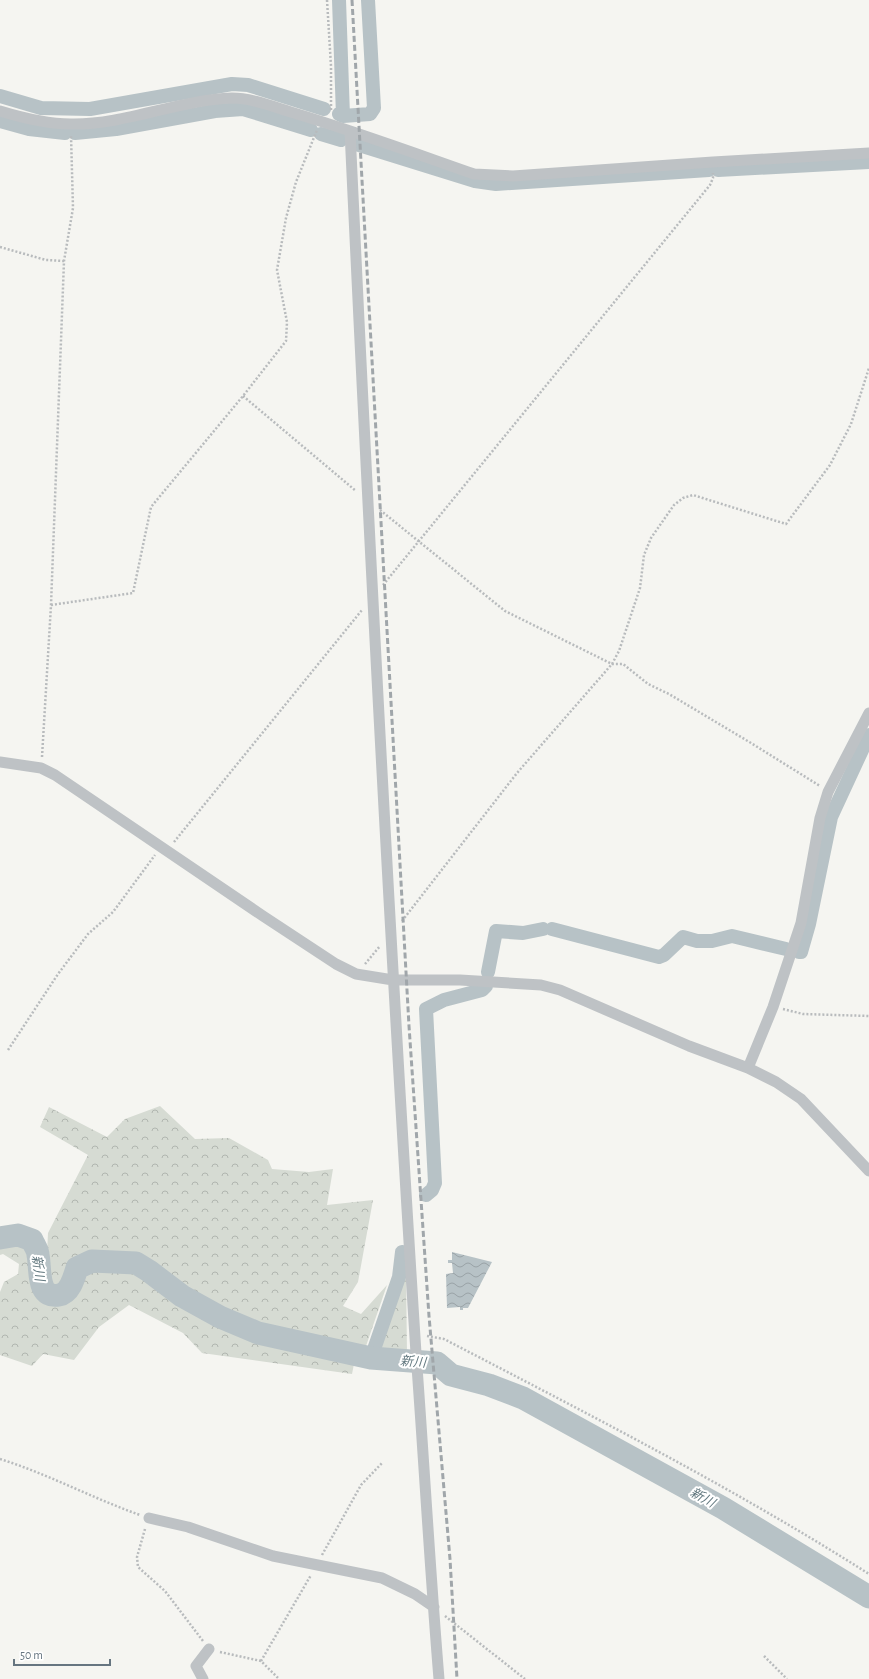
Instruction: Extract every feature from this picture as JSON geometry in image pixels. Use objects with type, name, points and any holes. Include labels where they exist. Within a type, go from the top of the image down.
[{"type":"street","points":[[0,111],[44,122],[71,124],[98,122],[234,98],[256,102],[326,123],[474,174],[491,176],[514,176],[869,153]]},
{"type":"street","points":[[350,131],[367,500],[390,934],[414,1333],[440,1679]]},
{"type":"street","points":[[748,1068],[773,1007],[801,923],[820,818],[828,792],[869,713]]},
{"type":"street","points":[[0,762],[41,768],[323,956],[356,974],[393,980],[460,980],[541,985],[560,990],[689,1046],[748,1068],[776,1082],[801,1098],[869,1171]]},
{"type":"street","points":[[149,1518],[188,1527],[273,1556],[382,1578],[416,1594],[434,1607]]},
{"type":"street","points":[[203,1679],[196,1666],[209,1649]]},
{"type":"path","points":[[51,605],[134,593],[151,507],[243,396],[286,341],[287,322],[277,270],[286,218],[296,182],[326,123],[331,66],[327,0]]},
{"type":"path","points":[[41,768],[51,605],[64,261],[73,208],[71,124]]},
{"type":"path","points":[[8,1050],[58,974],[88,934],[112,912],[419,541],[710,185],[713,178],[713,162]]},
{"type":"path","points":[[0,247],[46,260],[64,261]]},
{"type":"path","points":[[356,974],[410,912],[517,773],[612,664],[619,651],[640,588],[644,555],[651,538],[674,505],[683,498],[693,495],[786,524],[830,465],[851,424],[869,368]]},
{"type":"path","points":[[243,396],[367,500],[505,611],[612,664],[623,664],[648,684],[669,694],[751,743],[828,792]]},
{"type":"path","points":[[773,1007],[803,1014],[869,1016]]},
{"type":"path","points":[[414,1333],[444,1340],[628,1435],[771,1513],[869,1573]]},
{"type":"path","points":[[0,1459],[32,1470],[106,1503],[149,1518],[137,1557],[138,1567],[165,1591],[209,1649],[261,1661],[279,1679]]},
{"type":"path","points":[[434,1607],[524,1679]]},
{"type":"path","points":[[764,1656],[787,1679]]},
{"type":"green space","points":[[160,1106],[195,1139],[229,1138],[268,1160],[272,1169],[309,1172],[333,1169],[327,1205],[373,1200],[358,1282],[343,1306],[361,1314],[387,1285],[366,1346],[316,1337],[252,1320],[215,1305],[137,1254],[93,1253],[79,1257],[65,1271],[62,1283],[51,1286],[46,1274],[48,1233],[88,1155],[40,1127],[49,1107],[107,1137],[125,1119]]},
{"type":"green space","points":[[11,1241],[27,1245],[39,1291],[55,1299],[61,1297],[69,1291],[83,1269],[99,1266],[133,1269],[225,1327],[271,1341],[355,1359],[352,1374],[202,1353],[183,1333],[129,1305],[99,1327],[74,1360],[43,1354],[32,1366],[0,1355],[0,1292],[4,1282],[18,1274],[19,1264],[3,1254],[0,1255],[0,1244]]},
{"type":"green space","points":[[406,1274],[407,1354],[380,1351]]},
{"type":"water","points":[[452,1252],[492,1262],[468,1308],[463,1308],[463,1310],[460,1310],[460,1307],[447,1308],[446,1274],[453,1273],[452,1263],[448,1263],[448,1260],[452,1260]]},
{"type":"waterway","points":[[339,0],[343,116]]},
{"type":"waterway","points":[[339,114],[343,116],[370,114],[374,108],[368,0]]},
{"type":"waterway","points":[[0,96],[41,108],[90,109],[232,84],[248,85],[324,109]]},
{"type":"waterway","points":[[75,133],[116,129],[215,111],[243,109],[311,130]]},
{"type":"waterway","points":[[0,121],[29,129],[65,133]]},
{"type":"waterway","points":[[321,134],[341,140]]},
{"type":"waterway","points":[[356,144],[475,181],[496,184],[709,170]]},
{"type":"waterway","points":[[718,170],[869,162]]},
{"type":"waterway","points":[[799,952],[801,952],[809,924],[831,817],[869,735]]},
{"type":"waterway","points":[[488,972],[496,931],[523,933],[543,929]]},
{"type":"waterway","points":[[552,929],[659,957],[664,955],[683,937],[697,941],[712,941],[732,936],[786,949]]},
{"type":"waterway","points":[[426,1195],[432,1190],[435,1183],[426,1009],[444,1000],[482,990],[486,986]]},
{"type":"waterway","name":"新川","points":[[0,1238],[18,1235],[32,1240],[38,1253],[43,1288],[46,1292],[52,1295],[63,1294],[69,1288],[77,1268],[92,1261],[136,1263],[182,1296],[220,1317],[258,1333],[371,1358],[437,1363],[451,1375],[489,1385],[523,1398],[723,1508],[869,1597]]},
{"type":"waterway","points":[[371,1358],[399,1277],[402,1252]]},
{"type":"railway","points":[[352,0],[409,1026],[429,1316],[450,1559],[457,1679]]}]
